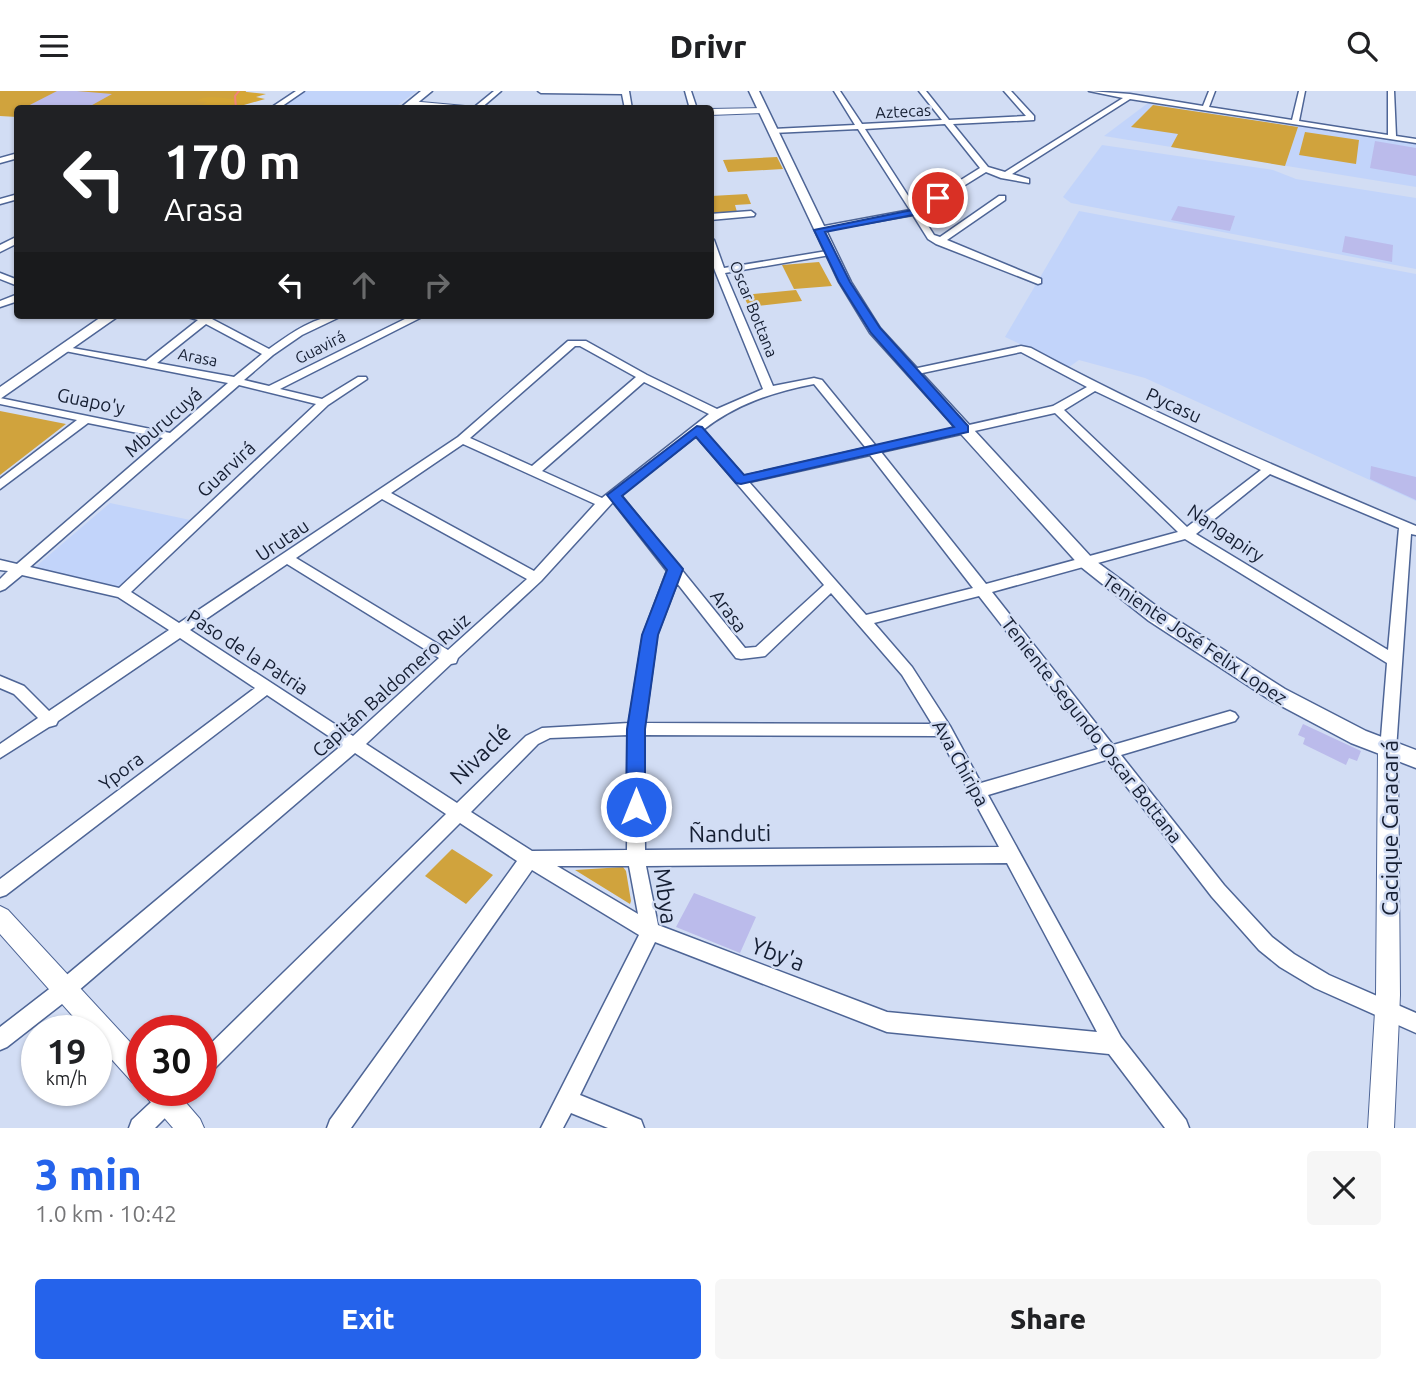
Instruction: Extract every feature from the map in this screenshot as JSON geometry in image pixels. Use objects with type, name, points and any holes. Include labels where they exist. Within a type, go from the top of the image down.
[{"type":"main road","points":[[408,105],[427,91]]},
{"type":"main road","name":"Teniente José Felix Lopez","points":[[754,91],[830,252],[875,330],[1087,563],[1118,591],[1301,710],[1388,750],[1416,759]]},
{"type":"main road","points":[[0,394],[107,319]]},
{"type":"street","points":[[278,105],[301,91]]},
{"type":"street","points":[[480,105],[498,91]]},
{"type":"street","points":[[541,91],[625,92]]},
{"type":"street","points":[[836,91],[931,237],[1038,281]]},
{"type":"street","points":[[922,91],[985,169],[1026,181]]},
{"type":"street","name":"Aztecas","points":[[773,131],[1027,119],[1031,115],[1007,91]]},
{"type":"street","points":[[1092,91],[1416,141]]},
{"type":"street","points":[[1004,176],[1137,91]]},
{"type":"street","points":[[1205,109],[1212,91]]},
{"type":"street","points":[[1294,123],[1302,91]]},
{"type":"street","points":[[1391,91],[1392,137]]},
{"type":"street","points":[[714,112],[763,110]]},
{"type":"street","points":[[819,230],[915,212],[985,169]]},
{"type":"street","points":[[939,242],[1002,198]]},
{"type":"street","points":[[714,217],[751,214]]},
{"type":"street","points":[[720,271],[830,252]]},
{"type":"street","name":"Oscar Bottana","points":[[714,255],[769,390]]},
{"type":"street","points":[[147,365],[206,319]]},
{"type":"street","points":[[212,319],[269,353]]},
{"type":"street","name":"Mburucuyá","points":[[0,586],[269,353],[298,333],[330,319]]},
{"type":"street","name":"Guavirá","points":[[271,389],[413,319]]},
{"type":"street","name":"Urutau","points":[[0,752],[50,721],[462,439],[572,343],[582,343],[643,377]]},
{"type":"street","name":"Arasa","points":[[65,348],[236,381],[324,403]]},
{"type":"street","name":"Pycasu","points":[[913,372],[1024,349],[1096,387],[1269,469],[1410,529]]},
{"type":"street","points":[[535,470],[643,377],[718,412]]},
{"type":"street","name":"Guarvirá","points":[[122,593],[324,403],[362,379]]},
{"type":"street","name":"Capitán Baldomero Ruiz","points":[[0,1040],[64,990],[355,744],[536,578],[608,499],[718,412],[769,390],[814,381]]},
{"type":"street","name":"Teniente Segundo Oscar Bottana","points":[[814,381],[873,450],[1218,891],[1264,942],[1298,967],[1387,1012],[1416,1023]]},
{"type":"street","points":[[741,480],[1057,409],[1096,387]]},
{"type":"street","name":"Guapo'y","points":[[0,401],[174,437]]},
{"type":"street","name":"Nangapiry","points":[[1057,409],[1188,534],[1395,661]]},
{"type":"street","points":[[0,485],[84,420]]},
{"type":"street","name":"Ava Chiripa","points":[[697,430],[907,671],[944,730],[1114,1044],[1178,1128]]},
{"type":"street","name":"Arasa","points":[[462,439],[608,499],[675,569],[735,651],[747,655],[760,652],[832,585]]},
{"type":"street","points":[[863,621],[1188,534],[1269,469]]},
{"type":"street","points":[[383,494],[536,578]]},
{"type":"street","name":"Cacique Caracará","points":[[1381,1128],[1387,1012],[1388,750],[1410,529]]},
{"type":"street","points":[[288,559],[450,659]]},
{"type":"street","name":"Paso de la Patria","points":[[0,565],[122,593],[457,813]]},
{"type":"street","name":"Mbya","points":[[552,1128],[640,956],[650,931],[636,859],[636,729],[650,635],[675,569]]},
{"type":"street","points":[[0,682],[19,690],[50,721]]},
{"type":"street","name":"Ypora","points":[[0,889],[267,687]]},
{"type":"street","points":[[977,791],[1112,754],[1230,717]]},
{"type":"street","name":"Nivaclé","points":[[217,1052],[457,813],[533,740],[548,732],[636,729],[944,730]]},
{"type":"street","name":"Yby'a","points":[[457,813],[650,931],[887,1022],[1114,1044]]},
{"type":"street","name":"Ñanduti","points":[[529,859],[1010,855]]},
{"type":"street","points":[[338,1128],[529,859]]},
{"type":"street","points":[[0,917],[126,1057]]},
{"type":"street","points":[[566,1100],[634,1128]]},
{"type":"street","points":[[140,1128],[158,1106]]},
{"type":"street","points":[[176,1106],[191,1128]]},
{"type":"shaded area","points":[[0,91],[246,91],[241,105],[14,105],[14,117],[0,116]]},
{"type":"shaded area","points":[[238,91],[266,94],[256,97],[265,99],[244,105],[202,105],[207,102],[196,101],[214,97],[233,99]]},
{"type":"shaded area","points":[[306,91],[417,91],[398,105],[285,105]]},
{"type":"shaded area","points":[[1148,103],[1416,143],[1416,187],[1104,136]]},
{"type":"shaded area","points":[[1153,105],[1298,127],[1285,166],[1171,147],[1178,134],[1131,127]]},
{"type":"shaded area","points":[[1305,132],[1359,140],[1356,164],[1299,155]]},
{"type":"shaded area","points":[[1102,145],[1273,170],[1296,179],[1416,198],[1416,269],[1071,203],[1063,197]]},
{"type":"shaded area","points":[[777,157],[783,169],[728,172],[723,160]]},
{"type":"shaded area","points":[[747,194],[751,204],[735,205],[737,212],[714,214],[714,196]]},
{"type":"shaded area","points":[[1079,211],[1416,274],[1416,501],[1145,378],[1079,360],[1069,367],[1005,337]]},
{"type":"shaded area","points":[[819,262],[832,286],[794,289],[782,265]]},
{"type":"shaded area","points":[[796,290],[802,301],[749,307],[743,295]]},
{"type":"shaded area","points":[[0,411],[66,424],[0,475]]},
{"type":"shaded area","points":[[110,503],[195,521],[124,589],[34,568]]},
{"type":"shaded area","points":[[452,849],[493,875],[466,904],[425,876]]},
{"type":"shaded area","points":[[623,867],[626,871],[630,904],[575,870]]},
{"type":"building","points":[[57,91],[112,94],[92,105],[30,105]]},
{"type":"building","points":[[1375,141],[1416,148],[1416,176],[1370,168]]},
{"type":"building","points":[[1178,206],[1235,216],[1230,231],[1171,220]]},
{"type":"building","points":[[1345,236],[1393,245],[1392,262],[1342,252]]},
{"type":"building","points":[[1371,466],[1416,477],[1416,500],[1370,479]]},
{"type":"building","points":[[1303,724],[1361,751],[1357,761],[1349,758],[1346,765],[1303,744],[1305,738],[1298,735]]},
{"type":"building","points":[[694,893],[756,917],[740,953],[676,927]]},
{"type":"waterway","points":[[236,105],[235,96],[239,91]]},
{"type":"route","points":[[636,807],[636,729],[650,635],[675,569],[614,495],[697,430],[741,480],[963,429],[875,330],[845,282],[819,230],[915,212],[938,198]]}]
